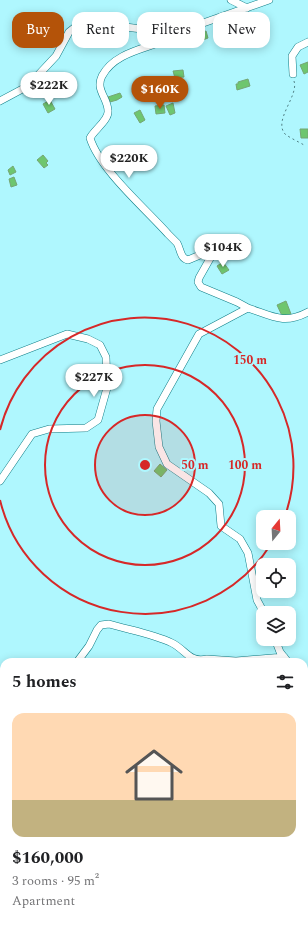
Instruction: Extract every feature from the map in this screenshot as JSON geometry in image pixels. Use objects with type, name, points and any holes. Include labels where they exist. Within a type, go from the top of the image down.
[{"type":"street","points":[[231,0],[247,8]]},
{"type":"street","points":[[205,22],[269,0]]},
{"type":"street","points":[[0,100],[28,86],[56,56],[69,32],[78,25],[92,23],[137,28]]},
{"type":"street","points":[[293,74],[292,56],[298,47],[308,42]]},
{"type":"street","points":[[144,48],[133,52],[109,66],[101,78],[99,85],[108,111],[107,119],[94,131],[90,138],[92,146],[134,199],[177,244],[182,257],[188,260],[207,252],[211,252],[212,255],[199,278],[198,282],[200,287],[248,308],[283,320],[297,318],[308,312]]},
{"type":"street","points":[[248,308],[200,334],[157,409],[156,421],[159,447],[167,464],[209,492],[219,504],[221,526],[240,539],[248,553],[257,600],[260,606]]},
{"type":"street","points":[[0,360],[67,334],[100,345],[106,357],[107,388],[98,420],[86,428],[50,429],[32,434],[0,481]]},
{"type":"street","points":[[80,658],[101,625],[109,624],[171,643],[191,658]]},
{"type":"street","points":[[279,646],[285,658]]},
{"type":"path","points":[[293,74],[296,86],[286,108],[282,127],[285,134],[304,145]]},
{"type":"building","points":[[205,31],[208,38],[205,39]]},
{"type":"building","points":[[308,62],[308,72],[304,74],[300,65]]},
{"type":"building","points":[[183,70],[184,77],[175,78],[173,71]]},
{"type":"building","points":[[248,79],[250,86],[237,90],[236,84],[238,84],[238,82]]},
{"type":"building","points":[[120,93],[122,97],[110,102],[108,97]]},
{"type":"building","points":[[50,100],[55,109],[48,113],[43,104]]},
{"type":"building","points":[[173,103],[175,113],[170,115],[166,106]]},
{"type":"building","points":[[164,105],[165,113],[156,114],[155,106]]},
{"type":"building","points":[[140,110],[145,120],[140,123],[134,113]]},
{"type":"building","points":[[300,129],[308,129],[308,138],[301,138]]},
{"type":"building","points":[[43,155],[48,161],[46,163],[48,165],[44,168],[37,160]]},
{"type":"building","points":[[13,166],[16,172],[10,175],[8,170]]},
{"type":"building","points":[[14,177],[17,185],[11,187],[9,179]]},
{"type":"building","points":[[223,262],[229,270],[222,274],[217,266]]},
{"type":"building","points":[[286,301],[291,314],[283,318],[277,305]]},
{"type":"building","points":[[160,464],[167,470],[161,477],[154,471]]}]
